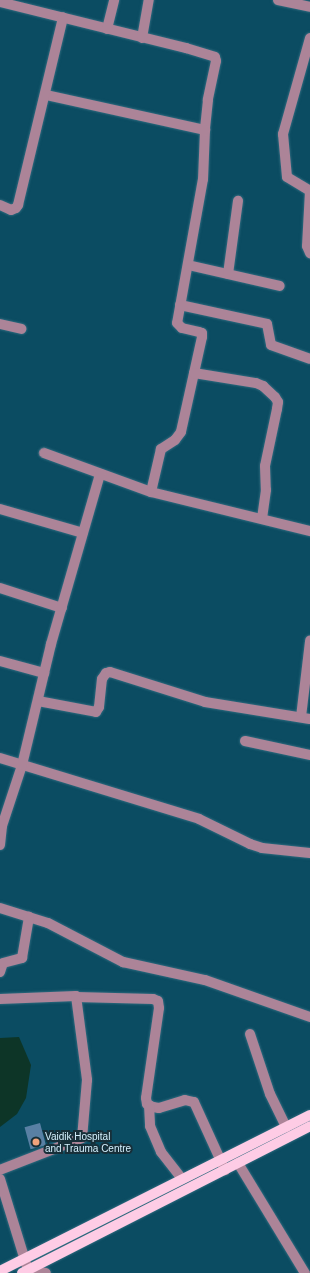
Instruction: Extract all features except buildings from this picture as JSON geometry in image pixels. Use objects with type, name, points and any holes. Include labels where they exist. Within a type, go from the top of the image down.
[{"type":"main road","points":[[0,1271],[310,1115]]},
{"type":"main road","points":[[25,1272],[310,1126]]},
{"type":"street","points":[[107,29],[114,0]]},
{"type":"street","points":[[142,38],[149,0]]},
{"type":"street","points":[[278,0],[310,7]]},
{"type":"street","points":[[0,2],[216,57],[208,100],[203,179],[177,323],[178,326],[202,334],[202,337],[181,432],[175,440],[161,449],[150,492]]},
{"type":"street","points":[[0,206],[11,210],[16,208],[46,95],[63,17]]},
{"type":"street","points":[[310,38],[283,134],[287,177],[310,190],[307,246],[310,253]]},
{"type":"street","points":[[46,95],[205,130]]},
{"type":"street","points":[[228,274],[238,201]]},
{"type":"street","points":[[188,265],[280,286]]},
{"type":"street","points":[[180,305],[264,323],[269,327],[271,345],[310,359]]},
{"type":"street","points":[[0,324],[21,329]]},
{"type":"street","points":[[194,372],[256,383],[263,386],[276,396],[278,402],[277,409],[265,466],[266,490],[262,519]]},
{"type":"street","points":[[44,453],[150,492],[310,531]]},
{"type":"street","points":[[0,845],[2,826],[22,765],[44,673],[100,474]]},
{"type":"street","points":[[0,509],[83,533]]},
{"type":"street","points":[[0,588],[62,608]]},
{"type":"street","points":[[38,701],[96,712],[99,707],[102,678],[106,673],[110,672],[205,702],[305,718],[310,641]]},
{"type":"street","points":[[0,661],[44,673]]},
{"type":"street","points":[[246,741],[310,755]]},
{"type":"street","points":[[0,758],[199,820],[250,844],[262,848],[310,853]]},
{"type":"street","points":[[0,908],[48,923],[123,962],[205,980],[310,1017]]},
{"type":"street","points":[[0,972],[3,962],[22,958],[29,917]]},
{"type":"street","points":[[0,999],[76,997],[152,999],[158,1001],[159,1008],[146,1098],[149,1105],[150,1126],[160,1152],[182,1179]]},
{"type":"street","points":[[0,1170],[82,1138],[87,1080],[76,997]]},
{"type":"street","points":[[250,1034],[270,1094],[286,1127]]},
{"type":"street","points":[[149,1105],[159,1108],[185,1100],[194,1102],[225,1170]]},
{"type":"street","points":[[238,1163],[305,1273]]},
{"type":"street","points":[[0,1179],[24,1258],[25,1272],[46,1273]]},
{"type":"shaded area","points":[[19,1037],[31,1065],[26,1098],[17,1114],[0,1127],[0,1038]]},
{"type":"place","name":"Vaidik Hospital and Trauma Centre","points":[[36,1142]]}]
